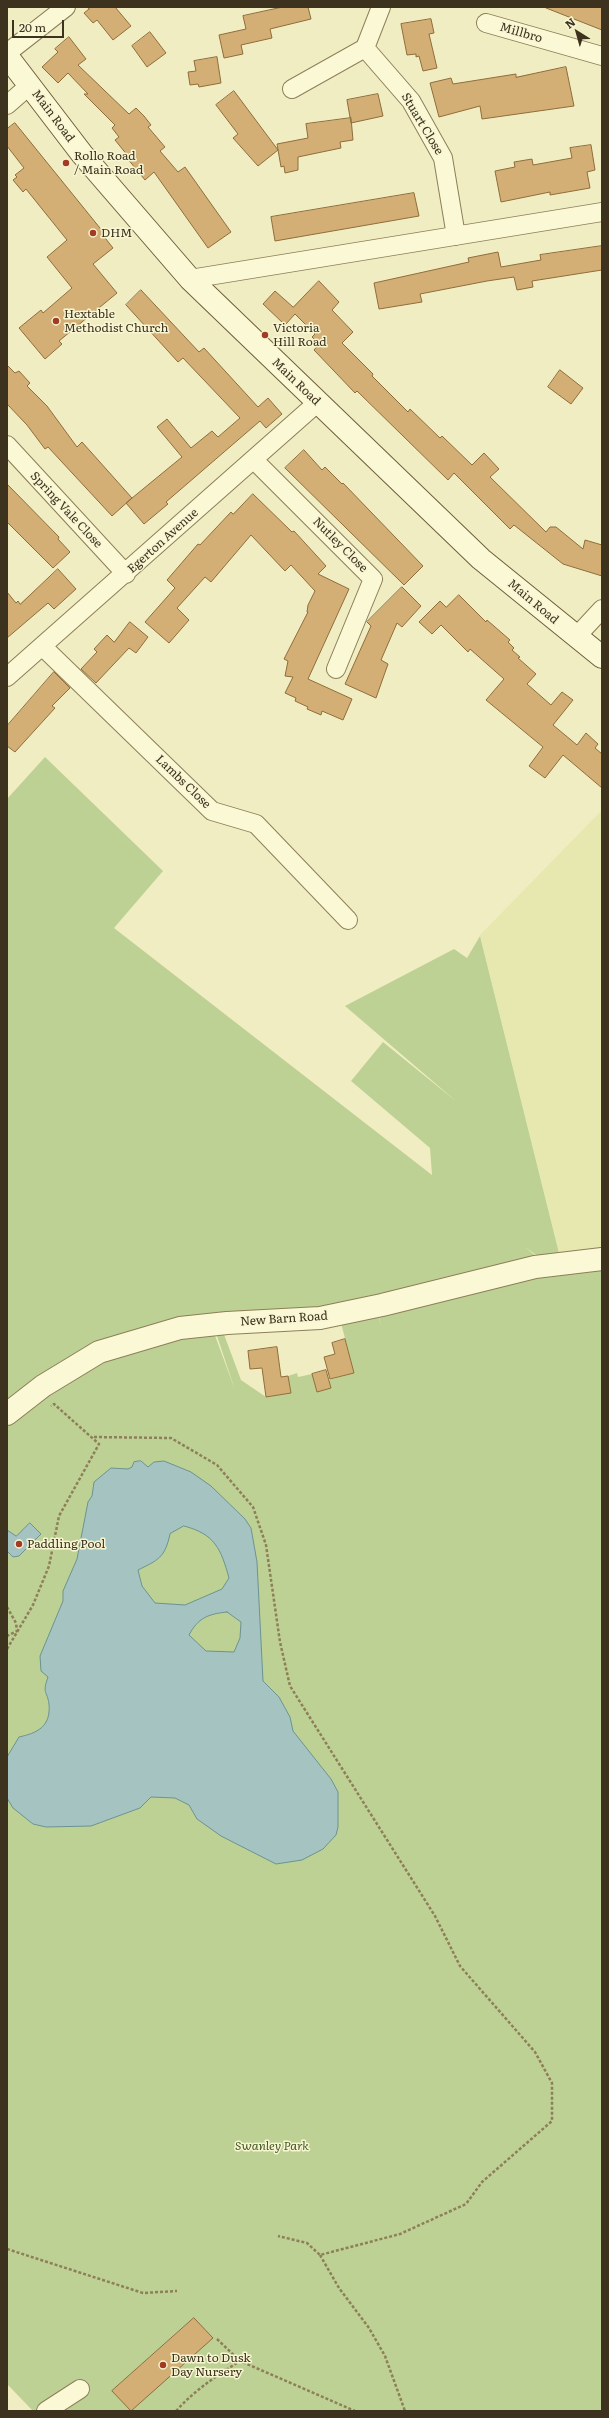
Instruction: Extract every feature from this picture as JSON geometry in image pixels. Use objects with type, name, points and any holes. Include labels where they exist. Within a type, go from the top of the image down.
[{"type":"main road","name":"Main Road","points":[[7,55],[82,154],[190,279],[317,403],[435,513],[481,559],[602,657]]},
{"type":"main road","name":"New Barn Road","points":[[7,1414],[44,1386],[99,1352],[180,1328],[227,1323],[320,1318],[382,1305],[535,1267],[602,1260]]},
{"type":"street","points":[[7,55],[66,7]]},
{"type":"street","points":[[292,89],[365,48],[381,7]]},
{"type":"street","name":"Millbro","points":[[486,23],[602,56]]},
{"type":"street","name":"Stuart Close","points":[[365,48],[411,101],[443,158],[456,236]]},
{"type":"street","points":[[7,104],[30,85]]},
{"type":"street","points":[[190,279],[602,212]]},
{"type":"street","name":"Egerton Avenue","points":[[7,677],[126,574],[317,403]]},
{"type":"street","name":"Spring Vale Close","points":[[7,445],[126,574]]},
{"type":"street","name":"Nutley Close","points":[[254,460],[373,579],[336,669]]},
{"type":"street","points":[[576,637],[602,609]]},
{"type":"street","name":"Lambs Close","points":[[42,646],[212,811],[256,824],[348,920]]},
{"type":"street","points":[[46,2411],[80,2389]]},
{"type":"path","points":[[7,1649],[33,1605],[50,1566],[59,1516],[99,1444],[94,1437],[54,1404],[47,1409]]},
{"type":"path","points":[[94,1437],[171,1438],[217,1465],[253,1507],[266,1545],[280,1642],[290,1686],[434,1916],[460,1966],[535,2052],[552,2084],[552,2121],[482,2182],[466,2204],[400,2234],[320,2255]]},
{"type":"path","points":[[7,1607],[16,1623],[17,1630]]},
{"type":"path","points":[[7,1636],[17,1630]]},
{"type":"path","points":[[278,2236],[307,2243],[320,2255],[339,2288],[369,2328],[385,2356],[405,2411]]},
{"type":"path","points":[[7,2249],[143,2293],[177,2291]]},
{"type":"path","points":[[218,2339],[240,2361],[355,2411]]},
{"type":"path","points":[[177,2411],[208,2380],[240,2361]]},
{"type":"green space","points":[[45,757],[163,871],[114,928],[432,1175],[430,1148],[351,1081],[383,1042],[457,1102],[345,1006],[454,949],[467,958],[480,936],[560,1257],[542,1259],[525,1247],[541,1260],[352,1307],[180,1323],[7,1406],[7,799]]},
{"type":"green space","points":[[602,810],[602,1252],[560,1256],[480,935]]},
{"type":"green space","name":"Swanley Park","points":[[602,1264],[602,2411],[33,2411],[7,2384],[7,1423],[105,1356],[213,1330],[235,1390],[215,1330],[222,1329],[241,1380],[266,1397],[291,1393],[288,1376],[297,1373],[298,1377],[312,1374],[317,1392],[331,1388],[329,1380],[354,1373],[341,1323],[378,1314],[381,1326],[378,1311]]},
{"type":"water","points":[[141,1461],[148,1467],[154,1462],[164,1461],[191,1472],[211,1486],[245,1519],[251,1528],[257,1562],[263,1681],[279,1697],[290,1717],[293,1731],[331,1779],[338,1792],[338,1827],[336,1835],[323,1849],[302,1860],[276,1864],[221,1836],[197,1819],[189,1805],[175,1798],[151,1797],[140,1808],[91,1826],[46,1827],[33,1824],[13,1808],[7,1798],[7,1757],[19,1737],[42,1728],[48,1718],[49,1704],[45,1689],[48,1677],[41,1671],[40,1656],[63,1601],[63,1591],[77,1559],[88,1502],[92,1496],[94,1482],[111,1468],[128,1469],[132,1467],[134,1462]],"holes":[[[184,1526],[195,1529],[210,1538],[223,1559],[229,1578],[222,1589],[185,1605],[155,1603],[142,1586],[138,1570],[156,1561],[166,1548],[170,1534]],[[227,1612],[241,1622],[240,1638],[234,1652],[206,1651],[189,1635],[192,1629],[204,1618],[214,1614]]]},
{"type":"water","name":"Paddling Pool","points":[[30,1523],[41,1534],[19,1556],[13,1557],[7,1551],[7,1530],[16,1536]]},
{"type":"building","points":[[87,7],[115,7],[131,26],[113,40],[97,20],[93,23],[84,13],[89,9]]},
{"type":"building","points":[[283,7],[308,7],[311,19],[270,29],[272,38],[241,45],[243,54],[224,58],[219,35],[246,29],[243,16]]},
{"type":"building","points":[[602,7],[602,30],[546,8]]},
{"type":"building","points":[[431,19],[434,33],[429,34],[437,68],[423,71],[419,56],[416,57],[416,54],[407,55],[401,24]]},
{"type":"building","points":[[150,32],[166,53],[147,67],[132,46]]},
{"type":"building","points":[[69,37],[86,59],[78,65],[129,114],[136,108],[144,116],[151,125],[148,127],[165,147],[160,151],[178,172],[185,167],[231,232],[208,248],[154,172],[145,180],[127,158],[128,156],[115,140],[119,137],[112,128],[115,125],[84,94],[88,94],[68,73],[58,83],[42,67],[58,52],[55,49]]},
{"type":"building","points":[[217,57],[221,83],[199,87],[198,84],[190,85],[188,72],[196,71],[194,61]]},
{"type":"building","points":[[566,67],[574,106],[482,119],[480,106],[439,117],[430,83],[451,78],[453,84],[516,74],[516,77]]},
{"type":"building","points":[[234,91],[278,150],[258,166],[233,138],[238,134],[216,105]]},
{"type":"building","points":[[378,94],[383,116],[351,123],[347,100]]},
{"type":"building","points":[[351,118],[353,140],[340,142],[341,148],[298,157],[298,170],[285,173],[284,166],[281,167],[277,144],[308,138],[306,124]]},
{"type":"building","points":[[15,123],[104,233],[102,234],[113,248],[93,264],[117,293],[59,341],[62,344],[45,359],[19,328],[41,310],[43,313],[72,288],[47,257],[67,240],[26,189],[23,192],[13,180],[17,177],[15,175],[24,168],[7,146],[7,129]]},
{"type":"building","points":[[591,145],[595,170],[587,172],[590,188],[550,195],[550,192],[501,202],[495,171],[515,167],[514,162],[532,159],[533,165],[572,158],[570,148]]},
{"type":"building","points":[[414,193],[419,216],[275,241],[271,217]]},
{"type":"building","points":[[602,246],[602,270],[532,281],[533,287],[517,290],[514,277],[487,281],[420,294],[422,302],[379,309],[374,283],[469,262],[468,258],[498,252],[501,267],[541,260],[540,255]]},
{"type":"building","points":[[319,281],[339,302],[332,310],[353,332],[342,343],[373,374],[372,376],[408,412],[410,409],[440,438],[442,436],[472,465],[484,453],[499,469],[490,477],[546,532],[550,527],[556,527],[583,549],[585,540],[602,545],[602,576],[563,564],[514,525],[510,529],[454,473],[448,480],[357,391],[355,393],[314,350],[319,344],[312,337],[315,334],[295,314],[285,325],[263,304],[275,291],[293,307]]},
{"type":"building","points":[[141,290],[199,352],[204,348],[258,407],[268,398],[282,414],[266,428],[260,421],[166,502],[168,504],[144,524],[126,503],[182,457],[157,427],[167,419],[191,448],[212,431],[218,437],[240,418],[183,358],[178,362],[126,305]]},
{"type":"building","points":[[7,365],[15,373],[19,371],[30,383],[27,386],[47,406],[77,447],[82,442],[132,498],[112,516],[48,447],[45,449],[27,425],[7,404]]},
{"type":"building","points":[[560,370],[583,388],[571,404],[548,387]]},
{"type":"building","points":[[304,450],[322,470],[325,467],[342,484],[343,483],[423,566],[404,585],[285,468]]},
{"type":"building","points":[[7,484],[59,537],[58,539],[70,552],[53,568],[7,522]]},
{"type":"building","points":[[253,494],[292,532],[294,531],[326,566],[318,574],[349,589],[308,679],[352,699],[343,720],[322,711],[321,715],[307,709],[308,707],[295,701],[296,698],[285,693],[293,677],[285,676],[288,661],[284,659],[308,612],[308,605],[315,591],[291,565],[285,571],[251,535],[211,582],[205,577],[177,608],[189,620],[169,643],[145,622],[175,588],[167,580],[198,544],[200,545],[231,512],[233,514]]},
{"type":"building","points":[[58,569],[76,589],[54,609],[48,603],[7,638],[7,592],[16,603],[18,601],[20,604]]},
{"type":"building","points":[[402,587],[421,606],[402,627],[397,623],[381,660],[388,664],[376,698],[345,684],[371,626],[367,622]]},
{"type":"building","points":[[459,595],[486,622],[487,620],[510,640],[508,642],[514,648],[512,650],[520,657],[518,658],[536,674],[527,684],[551,705],[562,692],[573,700],[553,725],[577,745],[586,733],[598,744],[595,748],[602,754],[602,788],[563,755],[545,778],[529,766],[543,747],[486,700],[504,679],[470,649],[468,652],[441,625],[432,634],[419,622],[440,601],[446,607]]},
{"type":"building","points":[[130,622],[148,637],[136,653],[129,648],[96,683],[81,669],[97,652],[94,649],[107,635],[114,642]]},
{"type":"building","points":[[54,672],[70,688],[52,706],[55,708],[15,752],[7,746],[7,726]]},
{"type":"building","points":[[345,1339],[354,1373],[330,1379],[324,1357],[335,1354],[332,1343]]},
{"type":"building","points":[[277,1347],[281,1377],[288,1376],[291,1393],[266,1397],[262,1368],[250,1369],[248,1351]]},
{"type":"building","points":[[326,1370],[331,1388],[317,1392],[312,1374]]},
{"type":"building","name":"Dawn to Dusk Day Nursery","points":[[194,2318],[213,2338],[131,2411],[112,2391]]},
{"type":"place","name":"Rollo Road / Main Road","points":[[66,163]]},
{"type":"place","name":"DHM","points":[[93,233]]},
{"type":"place","name":"Hextable Methodist Church","points":[[56,321]]},
{"type":"place","name":"Victoria Hill Road","points":[[265,335]]},
{"type":"place","name":"Paddling Pool","points":[[19,1544]]},
{"type":"place","name":"Dawn to Dusk Day Nursery","points":[[163,2365]]}]
